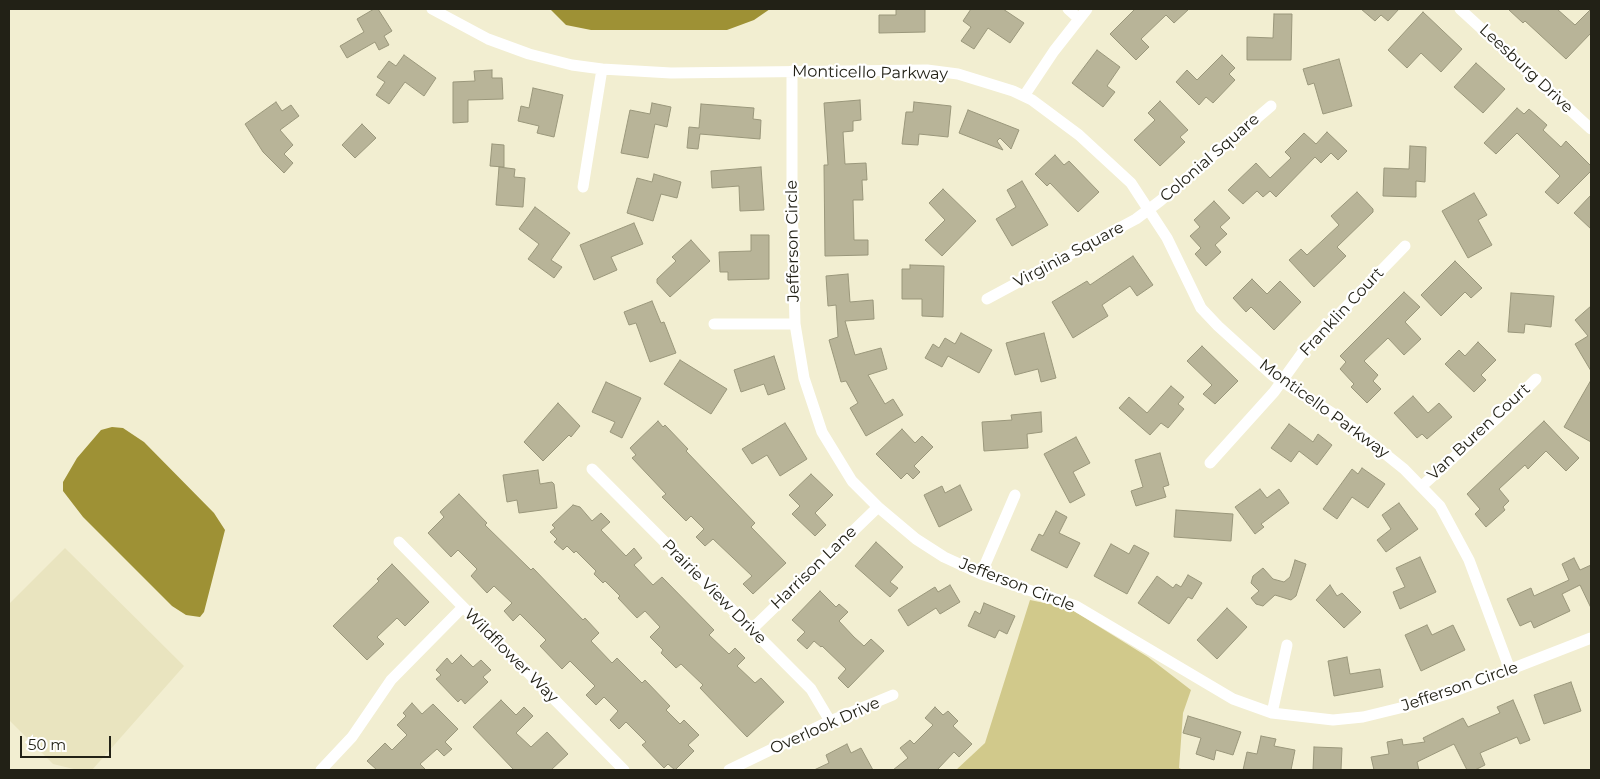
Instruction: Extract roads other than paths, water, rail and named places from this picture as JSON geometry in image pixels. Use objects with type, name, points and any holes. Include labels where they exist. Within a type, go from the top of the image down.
[{"type":"street","name":"Monticello Parkway","points":[[432,9],[488,39],[528,54],[602,69],[672,73],[928,70],[958,74],[1024,96],[1079,135],[1111,162],[1131,183],[1150,209],[1167,238],[1201,308],[1218,326],[1282,381],[1343,420],[1422,486],[1440,506],[1469,560],[1510,670]]},
{"type":"street","points":[[449,19],[455,9]]},
{"type":"street","points":[[1068,9],[1078,18]]},
{"type":"street","points":[[1024,96],[1078,18],[1087,9]]},
{"type":"street","name":"Leesburg Drive","points":[[1460,9],[1591,129]]},
{"type":"street","points":[[583,187],[602,69]]},
{"type":"street","name":"Jefferson Circle","points":[[792,71],[795,324],[804,378],[822,432],[852,481],[878,507],[923,543],[944,557],[981,574],[1076,606],[1233,699],[1272,713],[1333,720],[1363,717],[1447,694],[1591,638]]},
{"type":"street","name":"Colonial Square","points":[[1150,209],[1271,106]]},
{"type":"street","name":"Virginia Square","points":[[987,299],[1136,219],[1150,209]]},
{"type":"street","name":"Franklin Court","points":[[1210,462],[1282,381],[1305,349],[1405,246]]},
{"type":"street","points":[[714,324],[795,324]]},
{"type":"street","name":"Van Buren Court","points":[[1422,486],[1495,420],[1536,379]]},
{"type":"street","name":"Prairie View Drive","points":[[592,469],[811,689],[830,720]]},
{"type":"street","points":[[981,574],[1015,495]]},
{"type":"street","name":"Harrison Lane","points":[[751,630],[878,507]]},
{"type":"street","name":"Wildflower Way","points":[[399,542],[624,770]]},
{"type":"street","points":[[321,770],[352,737],[391,680],[463,607]]},
{"type":"street","points":[[1272,713],[1287,645]]},
{"type":"street","name":"Overlook Drive","points":[[729,770],[830,720],[893,696]]}]
